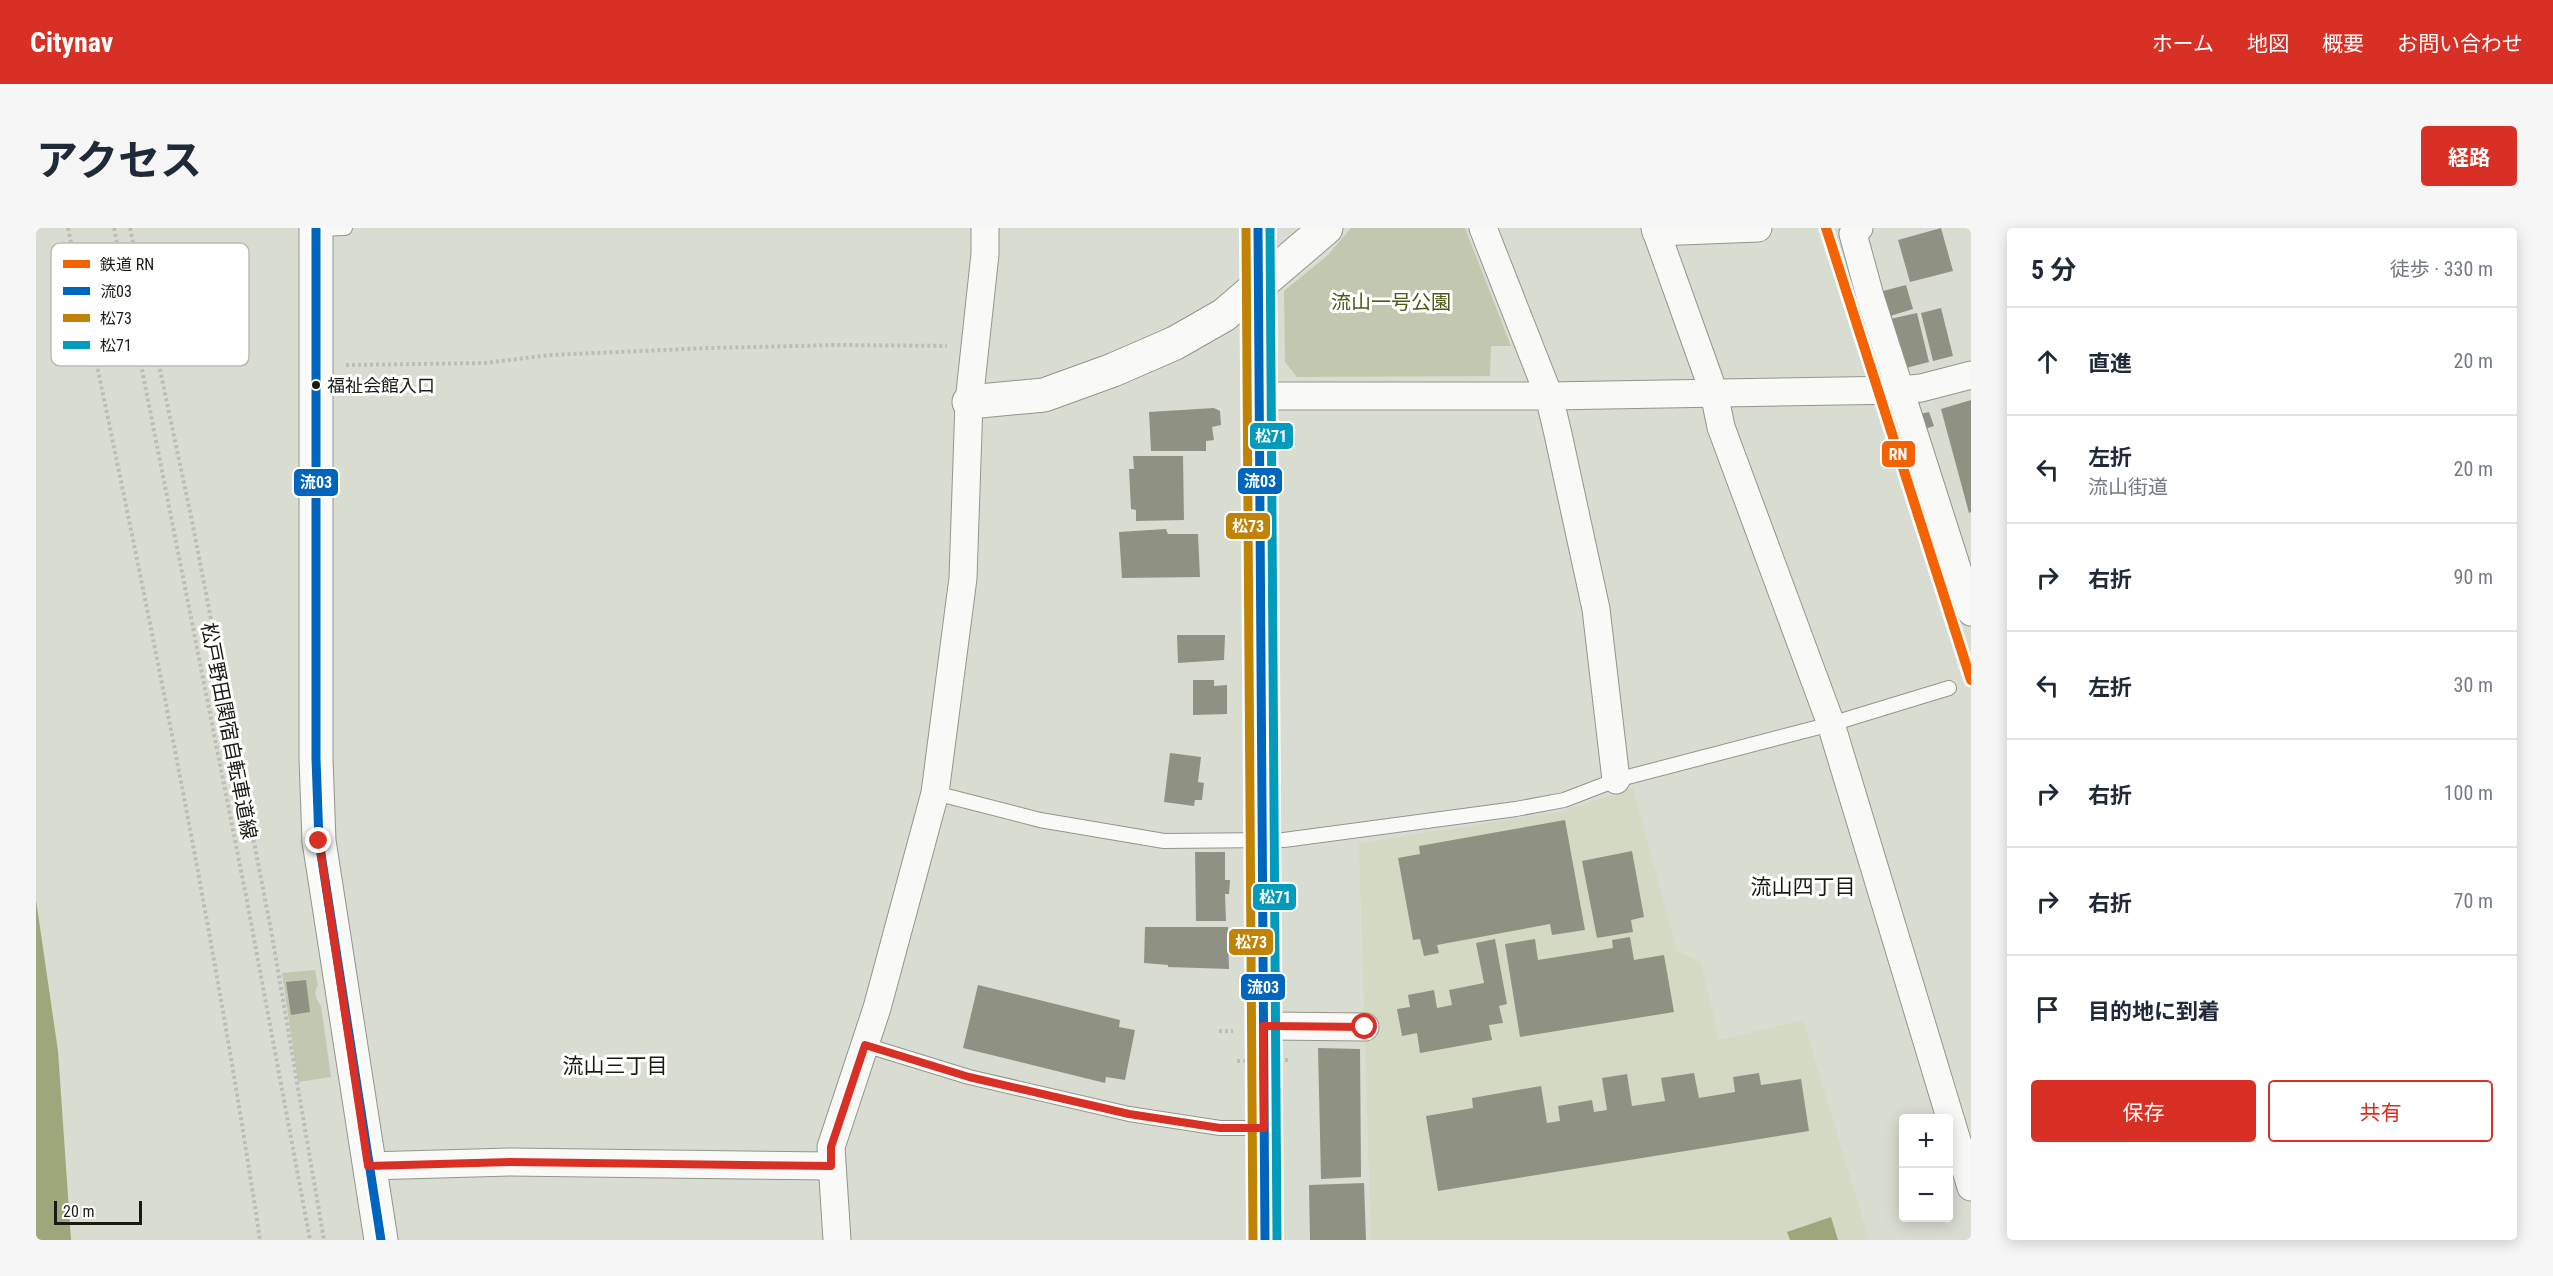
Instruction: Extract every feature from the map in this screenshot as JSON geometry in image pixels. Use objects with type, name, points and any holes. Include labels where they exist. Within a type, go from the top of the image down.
[{"type":"street","points":[[326,228],[316,366],[316,759],[319,841],[381,1240]]},
{"type":"street","points":[[837,1240],[831,1147],[865,1045],[935,793],[963,578],[969,402],[985,254],[985,228]]},
{"type":"street","points":[[1258,228],[1260,840],[1265,1240]]},
{"type":"street","points":[[969,402],[1044,394],[1113,370],[1175,343],[1224,315],[1326,228]]},
{"type":"street","points":[[1483,228],[1549,396],[1596,609],[1616,780]]},
{"type":"street","points":[[1758,228],[1656,230],[1714,393],[1721,427],[1831,724],[1970,1178]]},
{"type":"street","points":[[1859,228],[1853,234],[1971,612]]},
{"type":"street","points":[[1259,396],[1549,396],[1901,390],[1921,388],[1971,375]]},
{"type":"street","points":[[1263,1026],[1365,1027]]},
{"type":"street","points":[[368,1166],[510,1162],[831,1166]]},
{"type":"lane","points":[[935,793],[1040,820],[1164,841],[1284,840],[1516,809],[1564,800],[1616,780],[1831,724],[1949,688]]},
{"type":"lane","points":[[865,1045],[969,1077],[1129,1114],[1220,1128],[1264,1128]]},
{"type":"path","points":[[68,228],[71,243]]},
{"type":"path","name":"松戸野田関宿自転車道線","points":[[114,228],[117,243]]},
{"type":"path","points":[[130,228],[133,243]]},
{"type":"path","points":[[316,366],[485,363],[550,355],[710,348],[839,345],[974,346]]},
{"type":"path","points":[[97,366],[135,545],[193,846],[237,1084],[260,1240]]},
{"type":"path","name":"松戸野田関宿自転車道線","points":[[141,366],[243,877],[310,1240]]},
{"type":"path","points":[[159,366],[192,521],[271,930],[324,1240]]},
{"type":"path","points":[[1237,1061],[1291,1060]]},
{"type":"shaded area","points":[[1633,788],[1677,951],[1701,962],[1719,1040],[1803,1020],[1869,1240],[1371,1240],[1359,843],[1564,811]]},
{"type":"shaded area","points":[[36,900],[58,1051],[71,1240],[36,1240]]},
{"type":"shaded area","points":[[1831,1217],[1838,1240],[1790,1240],[1787,1232]]},
{"type":"green space","name":"流山一号公園","points":[[1351,228],[1465,228],[1511,346],[1491,346],[1490,376],[1297,377],[1285,362],[1284,291],[1328,255]]},
{"type":"green space","points":[[315,970],[318,985],[316,996],[321,1006],[331,1077],[298,1082],[282,973]]},
{"type":"building","points":[[1941,228],[1953,271],[1910,282],[1898,240]]},
{"type":"building","points":[[1906,285],[1913,309],[1890,316],[1883,291]]},
{"type":"building","points":[[1941,308],[1953,356],[1933,361],[1921,313]]},
{"type":"building","points":[[1917,313],[1929,362],[1902,369],[1890,319]]},
{"type":"building","points":[[1971,400],[1971,512],[1969,513],[1941,409]]},
{"type":"building","points":[[1214,408],[1220,411],[1221,425],[1212,427],[1214,440],[1206,441],[1206,451],[1151,451],[1149,412]]},
{"type":"building","points":[[1929,412],[1934,426],[1925,429],[1920,414]]},
{"type":"building","points":[[1133,456],[1183,456],[1184,520],[1136,521],[1136,510],[1131,509],[1129,469],[1134,469]]},
{"type":"building","points":[[1166,529],[1168,534],[1198,534],[1200,577],[1122,578],[1119,532]]},
{"type":"building","points":[[1177,635],[1225,635],[1224,660],[1178,663]]},
{"type":"building","points":[[1193,680],[1214,680],[1214,686],[1227,685],[1227,714],[1193,715]]},
{"type":"building","points":[[1170,753],[1201,757],[1198,782],[1204,783],[1202,800],[1195,800],[1194,806],[1164,802]]},
{"type":"building","points":[[1565,820],[1585,930],[1552,935],[1550,924],[1437,945],[1439,953],[1424,956],[1420,939],[1413,940],[1398,858],[1420,854],[1419,846]]},
{"type":"building","points":[[1632,851],[1644,917],[1631,920],[1633,932],[1597,938],[1582,861]]},
{"type":"building","points":[[1195,852],[1225,852],[1225,880],[1230,880],[1229,894],[1225,894],[1226,921],[1196,921]]},
{"type":"building","points":[[1145,927],[1228,927],[1229,969],[1168,967],[1168,965],[1144,963]]},
{"type":"building","points":[[1630,937],[1634,960],[1664,955],[1674,1012],[1520,1037],[1505,944],[1535,939],[1538,960],[1613,948],[1612,940]]},
{"type":"building","points":[[1495,939],[1507,1004],[1499,1006],[1503,1023],[1489,1025],[1492,1040],[1420,1053],[1417,1033],[1402,1036],[1397,1009],[1410,1007],[1408,995],[1434,990],[1437,1008],[1452,1005],[1449,990],[1484,983],[1476,943]]},
{"type":"building","points":[[306,980],[310,1012],[291,1015],[286,982]]},
{"type":"building","points":[[978,985],[1120,1020],[1119,1027],[1135,1030],[1125,1080],[1106,1077],[1105,1083],[963,1048]]},
{"type":"building","points":[[1318,1048],[1360,1049],[1361,1177],[1321,1179]]},
{"type":"building","points":[[1694,1073],[1699,1098],[1735,1092],[1733,1077],[1759,1073],[1761,1085],[1801,1079],[1809,1131],[1438,1191],[1426,1116],[1473,1108],[1472,1098],[1541,1086],[1547,1123],[1560,1121],[1558,1106],[1592,1100],[1594,1112],[1607,1110],[1602,1078],[1627,1074],[1632,1106],[1665,1101],[1661,1078]]},
{"type":"building","points":[[1364,1183],[1366,1240],[1310,1240],[1309,1185]]},
{"type":"rail line","name":"RN","points":[[1826,228],[1971,680]]},
{"type":"transit line","name":"流03","points":[[316,228],[316,759],[319,841],[381,1240]]},
{"type":"transit line","name":"松73","points":[[1246,228],[1253,1240]]},
{"type":"transit line","name":"流03","points":[[1258,228],[1265,1240]]},
{"type":"transit line","name":"松71","points":[[1270,228],[1277,1240]]},
{"type":"place","name":"福祉会館入口","points":[[316,385]]},
{"type":"district","name":"流山四丁目","points":[[1803,887]]},
{"type":"district","name":"流山三丁目","points":[[615,1066]]},
{"type":"route","points":[[319,841],[368,1166],[510,1162],[831,1166],[831,1147],[865,1045],[969,1077],[1129,1114],[1220,1128],[1264,1128],[1263,1026],[1365,1027]]}]
